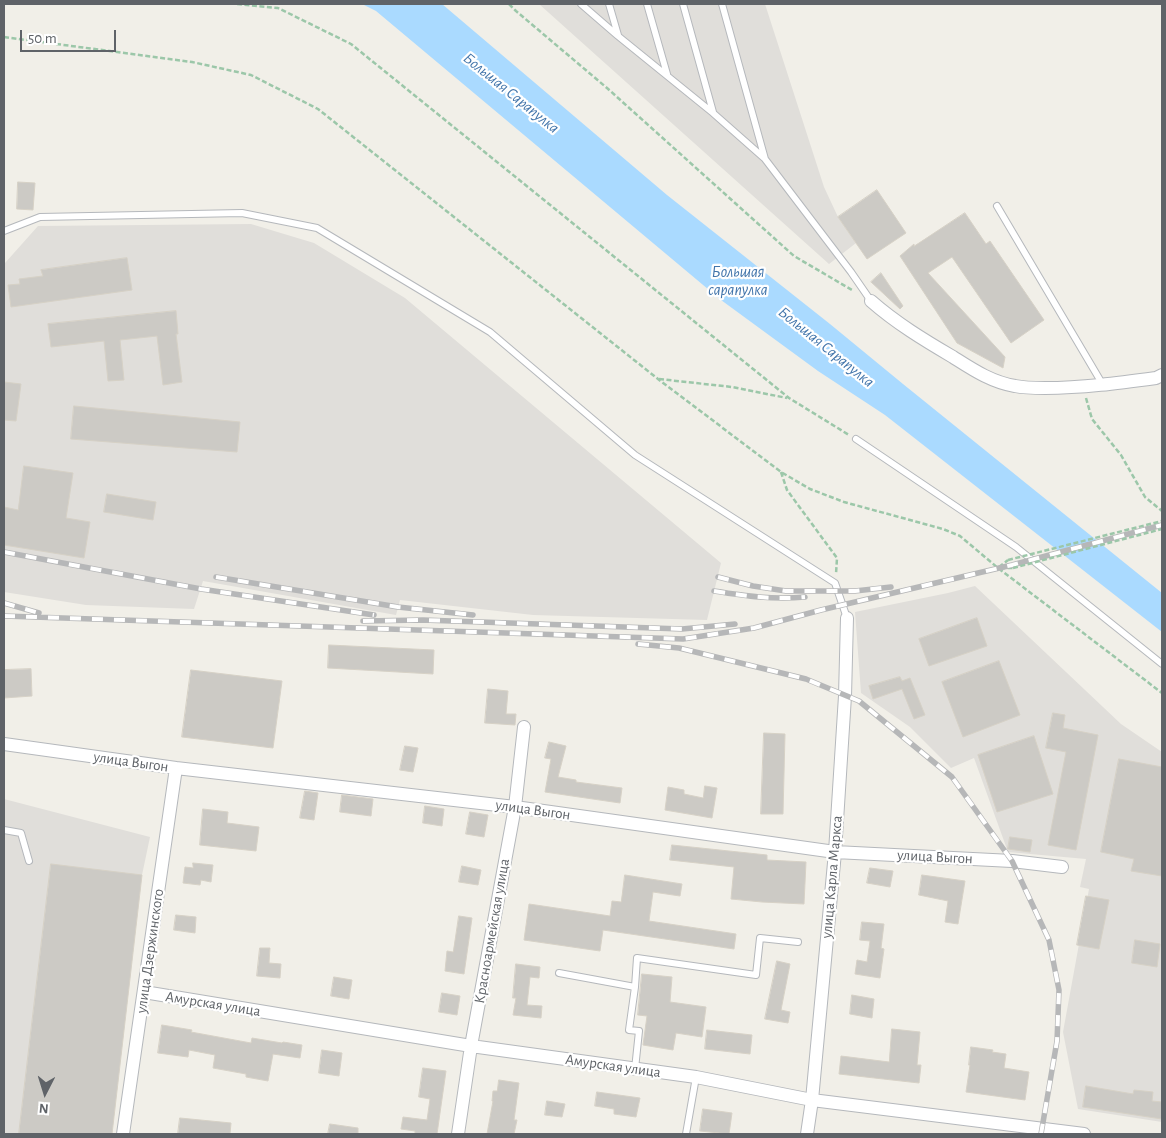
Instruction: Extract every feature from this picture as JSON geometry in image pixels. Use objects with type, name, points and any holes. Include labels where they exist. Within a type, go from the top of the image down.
[{"type":"street","points":[[871,301],[918,336],[991,380],[1013,386],[1059,388],[1103,385],[1156,378],[1162,374]]},
{"type":"street","name":"улица Карла Маркса","points":[[806,1134],[812,1100],[834,852],[845,696],[847,618]]},
{"type":"street","name":"Красноармейская улица","points":[[458,1134],[471,1046],[515,807],[524,727]]},
{"type":"street","name":"улица Выгон","points":[[4,744],[176,768],[515,807],[834,852],[1012,861],[1062,867]]},
{"type":"street","name":"улица Дзержинского","points":[[123,1134],[176,768]]},
{"type":"street","name":"Амурская улица","points":[[144,992],[471,1046],[696,1078],[812,1100],[1084,1134]]},
{"type":"lane","points":[[580,4],[713,113],[765,159],[871,301]]},
{"type":"lane","points":[[609,4],[618,36]]},
{"type":"lane","points":[[646,4],[667,75]]},
{"type":"lane","points":[[683,4],[713,113]]},
{"type":"lane","points":[[722,4],[765,159]]},
{"type":"lane","points":[[997,206],[1103,385]]},
{"type":"lane","points":[[4,231],[40,216],[242,213],[317,228],[490,332],[634,455],[836,583],[847,618]]},
{"type":"lane","points":[[856,439],[1016,547],[1162,664]]},
{"type":"lane","points":[[4,830],[21,833],[29,861]]},
{"type":"lane","points":[[635,1069],[639,1030],[629,1030],[638,958],[756,975],[760,938],[798,942]]},
{"type":"lane","points":[[559,973],[635,987]]},
{"type":"lane","points":[[686,1134],[696,1078]]},
{"type":"path","points":[[237,4],[278,8],[351,44],[789,398],[856,439]]},
{"type":"path","points":[[509,4],[794,256],[871,301]]},
{"type":"path","points":[[4,37],[192,62],[251,75],[318,109],[658,379],[781,472],[810,489],[844,502],[942,529],[960,536],[998,568],[1162,692]]},
{"type":"path","points":[[658,379],[732,387],[789,398]]},
{"type":"path","points":[[1082,386],[1092,419],[1121,455],[1145,497],[1162,511]]},
{"type":"path","points":[[781,472],[786,490],[837,558],[836,583]]},
{"type":"path","points":[[998,568],[1008,560],[1162,521]]},
{"type":"path","points":[[998,568],[1013,568],[1162,529]]},
{"type":"shaded area","points":[[539,4],[765,4],[824,187],[838,217],[856,243],[829,264]]},
{"type":"shaded area","points":[[251,224],[314,243],[405,298],[721,563],[707,620],[533,615],[400,600],[396,615],[203,581],[194,609],[86,605],[4,592],[5,263],[38,226]]},
{"type":"shaded area","points":[[975,586],[1121,724],[1162,752],[1162,1122],[1078,1109],[1063,1032],[1089,889],[1080,887],[1086,859],[1008,852],[974,758],[951,768],[910,727],[861,693],[855,612]]},
{"type":"shaded area","points":[[4,799],[150,837],[142,875],[112,1134],[4,1134]]},
{"type":"water","name":"Большая сарапулка","points":[[362,4],[442,4],[667,195],[830,324],[1162,593],[1162,632],[885,415],[818,371],[721,300],[376,11]]},
{"type":"building","points":[[18,182],[35,183],[33,210],[17,209]]},
{"type":"building","points":[[877,190],[906,233],[867,259],[838,217]]},
{"type":"building","points":[[965,213],[986,244],[990,241],[1044,320],[1011,343],[952,257],[928,273],[1005,357],[1003,368],[957,343],[900,256],[914,244],[914,246]]},
{"type":"building","points":[[127,258],[132,290],[11,307],[8,285],[20,284],[19,279],[43,276],[41,270]]},
{"type":"building","points":[[881,273],[903,306],[900,309],[871,282]]},
{"type":"building","points":[[176,311],[178,334],[176,334],[182,382],[163,385],[157,336],[120,340],[124,380],[108,381],[104,341],[51,347],[48,324]]},
{"type":"building","points":[[4,382],[21,384],[16,421],[4,420]]},
{"type":"building","points":[[74,406],[240,422],[237,452],[71,439]]},
{"type":"building","points":[[24,466],[73,473],[66,518],[90,522],[84,558],[4,545],[4,507],[18,510]]},
{"type":"building","points":[[107,494],[156,502],[153,520],[104,512]]},
{"type":"building","points":[[977,618],[987,646],[929,666],[919,639]]},
{"type":"building","points":[[329,645],[434,650],[433,674],[328,668]]},
{"type":"building","points":[[999,661],[1020,715],[963,737],[942,682]]},
{"type":"building","points":[[31,669],[32,696],[4,698],[4,670]]},
{"type":"building","points":[[191,670],[282,681],[273,748],[182,737]]},
{"type":"building","points":[[900,677],[902,681],[910,678],[925,715],[914,719],[902,689],[873,699],[869,686]]},
{"type":"building","points":[[488,689],[508,691],[506,714],[516,714],[515,725],[485,723]]},
{"type":"building","points":[[1053,713],[1065,715],[1063,728],[1098,735],[1076,850],[1048,845],[1066,752],[1046,748]]},
{"type":"building","points":[[764,733],[785,734],[783,814],[761,814]]},
{"type":"building","points":[[1034,736],[1053,794],[997,812],[978,755]]},
{"type":"building","points":[[549,742],[566,746],[558,777],[576,780],[576,782],[622,788],[620,803],[545,792],[551,759],[545,758]]},
{"type":"building","points":[[405,746],[418,748],[413,772],[400,770]]},
{"type":"building","points":[[1119,759],[1162,767],[1162,876],[1131,871],[1134,859],[1101,852]]},
{"type":"building","points":[[705,786],[717,788],[712,818],[665,810],[668,787],[684,790],[684,794],[703,798]]},
{"type":"building","points":[[305,791],[318,793],[314,820],[300,818]]},
{"type":"building","points":[[342,795],[373,799],[371,816],[340,812]]},
{"type":"building","points":[[425,806],[444,809],[442,826],[423,823]]},
{"type":"building","points":[[203,809],[228,812],[227,823],[259,827],[256,851],[200,845]]},
{"type":"building","points":[[470,812],[488,815],[484,837],[466,834]]},
{"type":"building","points":[[1010,837],[1032,840],[1030,852],[1008,849]]},
{"type":"building","points":[[672,845],[767,855],[767,860],[806,862],[804,904],[731,899],[734,867],[670,860]]},
{"type":"building","points":[[193,863],[213,865],[211,882],[201,880],[200,885],[183,883],[185,867],[193,868]]},
{"type":"building","points":[[51,864],[142,875],[112,1134],[19,1134]]},
{"type":"building","points":[[462,866],[481,870],[478,885],[459,882]]},
{"type":"building","points":[[870,868],[893,871],[890,887],[867,883]]},
{"type":"building","points":[[625,875],[682,884],[680,896],[653,892],[649,921],[736,934],[734,949],[603,930],[600,951],[524,940],[529,904],[610,916],[612,901],[621,902]]},
{"type":"building","points":[[922,875],[965,881],[958,924],[945,922],[948,901],[919,895]]},
{"type":"building","points":[[1086,896],[1109,900],[1099,949],[1077,945]]},
{"type":"building","points":[[176,915],[196,917],[195,933],[174,930]]},
{"type":"building","points":[[459,916],[472,918],[464,974],[445,971],[447,951],[453,952]]},
{"type":"building","points":[[862,922],[884,924],[881,948],[884,949],[880,978],[855,974],[857,960],[867,962],[870,941],[860,940]]},
{"type":"building","points":[[1135,940],[1160,944],[1157,967],[1132,963]]},
{"type":"building","points":[[260,948],[270,948],[269,963],[281,964],[280,978],[257,976]]},
{"type":"building","points":[[777,961],[790,964],[781,1010],[790,1012],[788,1023],[765,1019]]},
{"type":"building","points":[[516,964],[540,967],[539,978],[530,977],[527,1005],[542,1006],[541,1018],[513,1015],[516,998],[513,998]]},
{"type":"building","points":[[642,974],[672,977],[670,1002],[706,1007],[702,1037],[676,1033],[673,1050],[643,1045],[647,1016],[638,1015]]},
{"type":"building","points":[[334,977],[352,980],[349,999],[331,996]]},
{"type":"building","points":[[442,993],[460,996],[457,1015],[439,1012]]},
{"type":"building","points":[[852,995],[874,999],[872,1018],[850,1014]]},
{"type":"building","points":[[162,1025],[251,1043],[252,1038],[302,1045],[300,1058],[273,1054],[268,1081],[246,1077],[246,1074],[213,1068],[215,1055],[189,1050],[188,1057],[158,1053]]},
{"type":"building","points":[[892,1029],[920,1032],[917,1065],[921,1065],[919,1083],[839,1074],[841,1056],[889,1062]]},
{"type":"building","points":[[707,1030],[752,1035],[750,1054],[705,1049]]},
{"type":"building","points":[[971,1047],[1006,1054],[1004,1068],[1029,1072],[1025,1100],[966,1092]]},
{"type":"building","points":[[322,1050],[342,1053],[339,1076],[319,1073]]},
{"type":"building","points":[[423,1068],[446,1071],[437,1134],[415,1134],[415,1131],[401,1129],[403,1117],[427,1120],[430,1099],[419,1097]]},
{"type":"building","points":[[499,1080],[519,1083],[514,1120],[517,1120],[514,1134],[487,1134],[493,1091],[497,1091]]},
{"type":"building","points":[[1086,1086],[1133,1094],[1134,1090],[1153,1092],[1152,1101],[1162,1102],[1162,1119],[1083,1107]]},
{"type":"building","points":[[597,1092],[640,1098],[636,1117],[614,1114],[614,1109],[595,1106]]},
{"type":"building","points":[[547,1101],[565,1104],[562,1117],[545,1115]]},
{"type":"building","points":[[703,1109],[732,1113],[729,1134],[700,1131]]},
{"type":"building","points":[[180,1118],[231,1123],[230,1134],[178,1134]]},
{"type":"building","points":[[330,1124],[358,1128],[358,1134],[328,1134]]},
{"type":"railway","points":[[4,616],[683,639],[754,628],[821,610],[1012,565],[1162,525]]},
{"type":"railway","points":[[4,552],[201,589],[374,615]]},
{"type":"railway","points":[[216,577],[398,607],[473,615]]},
{"type":"railway","points":[[718,577],[753,586],[786,591],[855,591],[891,587]]},
{"type":"railway","points":[[714,591],[771,598],[805,597]]},
{"type":"railway","points":[[4,603],[39,613]]},
{"type":"railway","points":[[363,621],[423,620],[682,629],[735,624]]},
{"type":"railway","points":[[638,644],[679,648],[806,679],[859,701],[952,777],[1012,861],[1049,940],[1059,990],[1057,1041],[1041,1134]]},
{"type":"water label","name":"Большая Сарапулка","points":[[511,93]]},
{"type":"water label","name":"Большая Сарапулка","points":[[826,347]]}]
